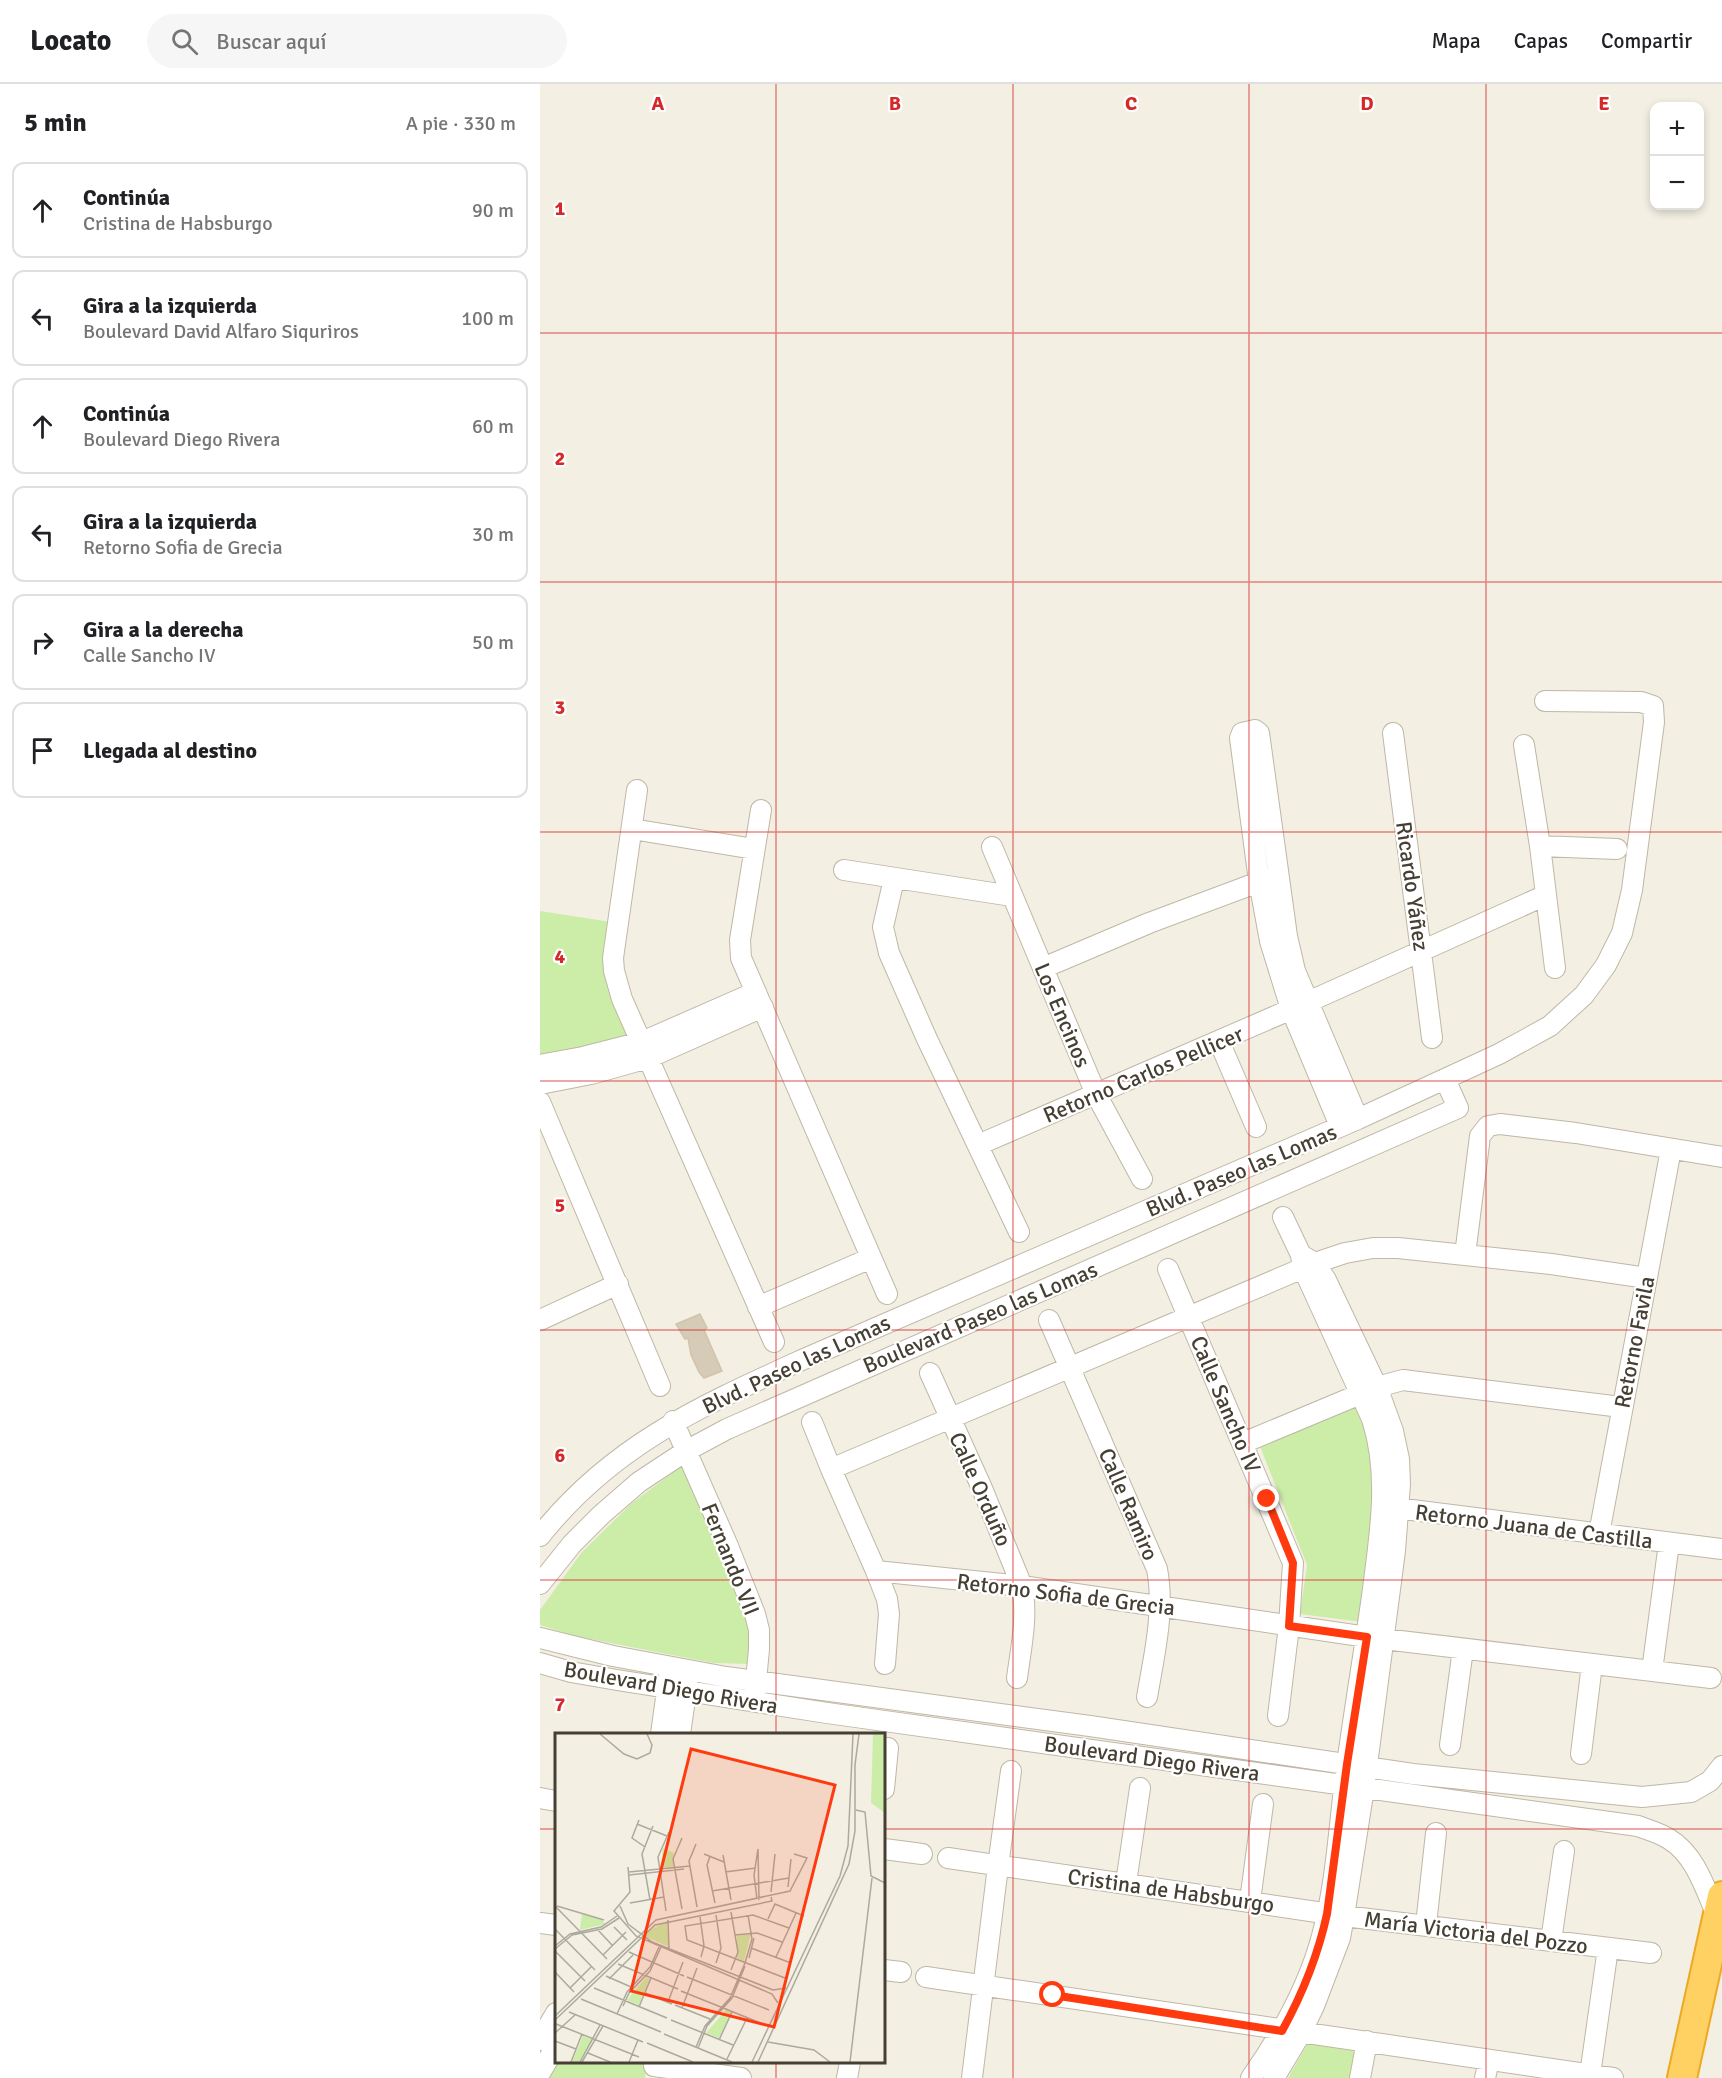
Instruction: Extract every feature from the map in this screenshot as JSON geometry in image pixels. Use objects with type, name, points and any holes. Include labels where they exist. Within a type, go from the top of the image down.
[{"type":"highway","points":[[1682,2078],[1720,1907]]},
{"type":"street","name":"Blvd. Paseo las Lomas","points":[[540,1536],[598,1475],[640,1442],[673,1421],[794,1363],[1349,1123],[1499,1054],[1550,1026],[1584,995],[1606,965],[1622,933],[1641,834],[1654,722],[1653,706],[1641,702],[1545,701]]},
{"type":"street","points":[[1300,1005],[1287,936],[1259,733],[1256,730],[1242,733],[1240,738],[1259,881],[1270,941],[1314,1037],[1349,1123]]},
{"type":"street","name":"Ricardo Yáñez","points":[[1393,733],[1432,1038]]},
{"type":"street","points":[[1524,746],[1540,846],[1555,968]]},
{"type":"street","points":[[637,790],[613,958],[614,971],[622,999],[774,1342]]},
{"type":"street","points":[[761,810],[740,949],[741,958],[887,1294]]},
{"type":"street","points":[[632,829],[754,849]]},
{"type":"street","name":"Los Encinos","points":[[992,846],[1096,1094],[1142,1179]]},
{"type":"street","points":[[1540,846],[1617,849]]},
{"type":"street","points":[[844,870],[1012,896]]},
{"type":"street","points":[[1043,968],[1149,923],[1279,875]]},
{"type":"street","points":[[894,879],[883,927],[885,940],[927,1039],[1019,1232]]},
{"type":"street","name":"Retorno Carlos Pellicer","points":[[978,1145],[1219,1041],[1546,895]]},
{"type":"street","points":[[540,1084],[591,1074],[759,1000]]},
{"type":"street","points":[[1219,1041],[1256,1127]]},
{"type":"street","points":[[540,1065],[583,1057],[645,1050]]},
{"type":"street","name":"Boulevard Paseo las Lomas","points":[[540,1584],[572,1544],[639,1482],[686,1451],[727,1428],[1458,1108],[1445,1079]]},
{"type":"street","points":[[540,1102],[660,1386]]},
{"type":"street","points":[[1465,1255],[1480,1136],[1488,1126],[1500,1124],[1576,1133],[1722,1157]]},
{"type":"street","name":"Retorno Favila","points":[[1599,1534],[1671,1149]]},
{"type":"street","points":[[1274,2078],[1292,2032],[1298,2001],[1336,1915],[1375,1638],[1390,1508],[1399,1459],[1387,1410],[1369,1390],[1326,1280],[1306,1262],[1283,1217]]},
{"type":"street","points":[[831,1469],[1187,1316],[1306,1262],[1345,1252],[1373,1248],[1398,1248],[1551,1264],[1647,1278]]},
{"type":"street","points":[[758,1307],[871,1258]]},
{"type":"street","name":"Calle Sancho IV","points":[[1167,1269],[1293,1563],[1289,1626],[1278,1716]]},
{"type":"street","points":[[540,1320],[618,1284]]},
{"type":"street","points":[[968,1287],[981,1318]]},
{"type":"street","name":"Calle Ramiro","points":[[1049,1320],[1157,1569],[1160,1583],[1160,1605],[1147,1697]]},
{"type":"street","name":"Calle Orduño","points":[[930,1373],[981,1486],[1022,1586],[1025,1598],[1024,1625],[1017,1678]]},
{"type":"street","points":[[1243,1443],[1369,1390],[1403,1380],[1621,1407]]},
{"type":"street","name":"Fernando VII","points":[[673,1421],[755,1614],[759,1630],[759,1649],[754,1702]]},
{"type":"street","points":[[812,1422],[887,1599],[889,1614],[885,1664]]},
{"type":"street","name":"Retorno Juana de Castilla","points":[[1390,1508],[1722,1549]]},
{"type":"street","name":"Retorno Juana de Castilla","points":[[1652,1671],[1669,1543]]},
{"type":"street","name":"Retorno Sofia de Grecia","points":[[876,1571],[1022,1586],[1375,1638]]},
{"type":"street","name":"Boulevard Diego Rivera","points":[[540,1638],[569,1647],[680,1669],[757,1681],[1038,1719],[1413,1774],[1642,1797],[1691,1792],[1710,1781],[1722,1766]]},
{"type":"street","points":[[1375,1638],[1711,1678]]},
{"type":"street","points":[[1450,1745],[1463,1649]]},
{"type":"street","name":"Boulevard Diego Rivera","points":[[540,1663],[571,1672],[754,1702],[1638,1826],[1669,1839],[1684,1851],[1720,1907]]},
{"type":"street","points":[[1581,1754],[1592,1664]]},
{"type":"street","points":[[661,1733],[677,1690],[680,1669]]},
{"type":"street","points":[[677,1690],[680,1733]]},
{"type":"street","points":[[1035,1742],[1038,1719]]},
{"type":"street","points":[[885,1779],[888,1748]]},
{"type":"street","points":[[972,2078],[1011,1771]]},
{"type":"street","points":[[1126,1883],[1140,1788]]},
{"type":"street","points":[[1638,1826],[1642,1797]]},
{"type":"street","points":[[540,1798],[555,1801]]},
{"type":"street","points":[[1250,1901],[1263,1804]]},
{"type":"street","points":[[1425,1925],[1437,1833]]},
{"type":"street","points":[[885,1849],[922,1854]]},
{"type":"street","points":[[1551,1941],[1564,1851]]},
{"type":"street","name":"Cristina de Habsburgo","points":[[948,1858],[1336,1915]]},
{"type":"street","name":"María Victoria del Pozzo","points":[[1336,1915],[1651,1953]]},
{"type":"street","points":[[540,1923],[555,1925]]},
{"type":"street","name":"María Victoria del Pozzo","points":[[1590,2075],[1608,1948]]},
{"type":"street","points":[[926,1977],[1138,2007],[1292,2032],[1367,2041],[1487,2069],[1613,2078]]},
{"type":"street","points":[[540,2073],[555,2017]]},
{"type":"street","points":[[1251,2078],[1292,2032]]},
{"type":"street","points":[[1360,2078],[1367,2041]]},
{"type":"street","points":[[847,2078],[850,2063]]},
{"type":"street","points":[[653,2069],[741,2078]]},
{"type":"green space","points":[[540,911],[611,922],[628,1036],[540,1057]]},
{"type":"green space","points":[[1362,1400],[1379,1461],[1362,1622],[1300,1614],[1307,1565],[1259,1444]]},
{"type":"green space","points":[[687,1462],[753,1625],[749,1664],[713,1663],[575,1636],[540,1625],[540,1610],[582,1552],[632,1503]]},
{"type":"green space","points":[[1311,2038],[1363,2046],[1356,2078],[1288,2078]]},
{"type":"green space","points":[[556,2063],[647,2063],[645,2078],[548,2078]]},
{"type":"building","points":[[700,1314],[707,1328],[704,1330],[722,1371],[704,1378],[691,1355],[688,1338],[685,1339],[676,1324]]},
{"type":"route","points":[[1053,1995],[1282,2031],[1311,1971],[1327,1914],[1367,1637],[1289,1626],[1293,1563],[1267,1499]]}]
